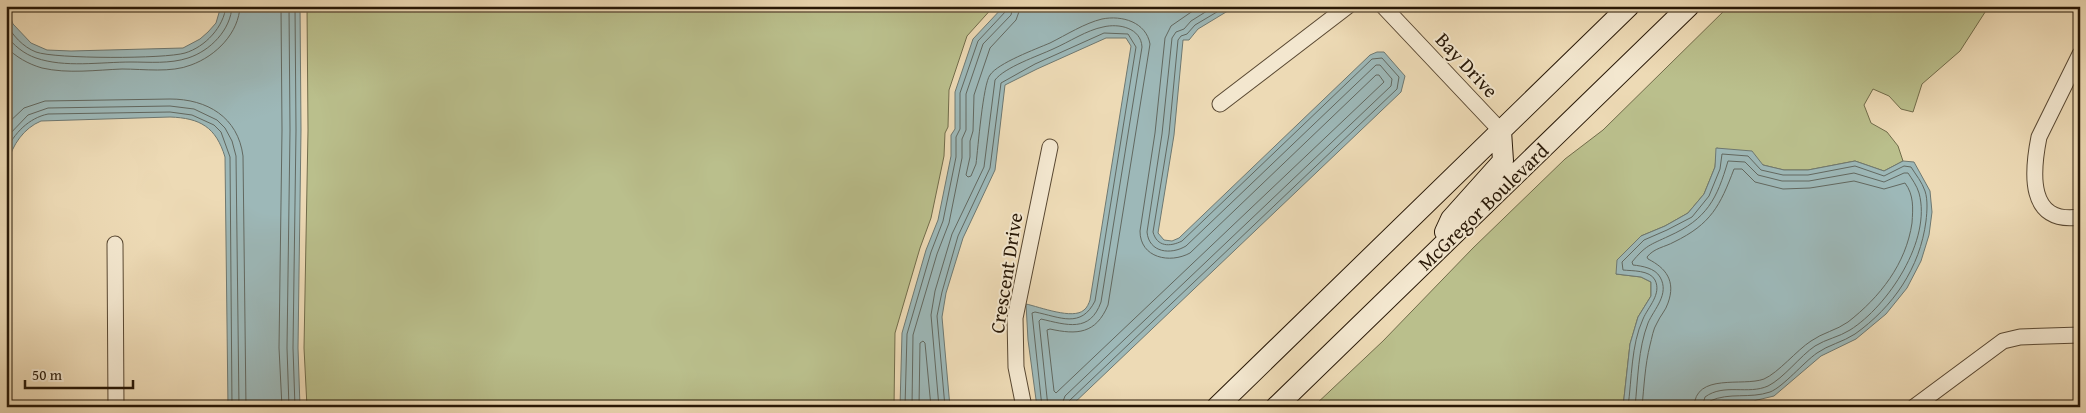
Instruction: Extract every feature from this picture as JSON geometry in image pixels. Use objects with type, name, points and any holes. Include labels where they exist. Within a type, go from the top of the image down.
[{"type":"main road","name":"McGregor Boulevard","points":[[1217,407],[1629,6]]},
{"type":"main road","name":"McGregor Boulevard","points":[[1276,407],[1689,6]]},
{"type":"main road","points":[[1434,254],[1451,219],[1503,161],[1501,131]]},
{"type":"street","points":[[1220,104],[1348,6]]},
{"type":"street","name":"Bay Drive","points":[[1383,6],[1501,131]]},
{"type":"street","points":[[2080,55],[2039,137],[2036,151],[2036,180],[2038,199],[2041,206],[2048,212],[2059,216],[2080,217]]},
{"type":"street","name":"Crescent Drive","points":[[1024,407],[1016,367],[1015,318],[1050,147]]},
{"type":"street","points":[[115,244],[116,407]]},
{"type":"street","points":[[1914,407],[2003,341],[2020,337],[2080,335]]},
{"type":"green space","points":[[307,6],[994,6],[967,36],[949,90],[948,127],[945,133],[944,156],[931,218],[920,248],[895,333],[894,407],[307,407],[304,348],[308,130]]},
{"type":"green space","points":[[1729,6],[1989,6],[1960,51],[1922,84],[1913,112],[1901,109],[1889,96],[1873,89],[1864,105],[1871,123],[1887,132],[1898,146],[1903,161],[1884,171],[1855,161],[1808,170],[1784,170],[1763,165],[1717,148],[1715,167],[1704,194],[1688,213],[1665,226],[1641,236],[1616,274],[1641,277],[1651,282],[1651,296],[1638,317],[1630,344],[1623,407],[1313,407],[1383,341],[1473,248],[1565,159],[1603,130]]},
{"type":"water","points":[[6,6],[13,24],[31,43],[47,50],[71,51],[183,48],[200,39],[208,32],[216,23],[221,6],[300,6],[301,130],[298,348],[300,407],[228,407],[225,157],[212,131],[190,119],[170,117],[41,121],[24,133],[12,150],[8,163],[10,407],[6,407]]},
{"type":"water","points":[[1004,6],[1236,6],[1198,29],[1189,40],[1183,40],[1174,135],[1158,233],[1164,240],[1172,241],[1179,238],[1370,55],[1384,52],[1405,76],[1401,92],[1070,407],[1037,407],[1028,340],[1026,304],[1072,314],[1084,310],[1089,303],[1131,46],[1126,38],[1106,38],[1005,85],[995,170],[963,238],[946,293],[942,317],[950,407],[900,407],[902,333],[926,250],[938,220],[951,156],[951,135],[955,129],[955,92],[973,39]]},
{"type":"water","points":[[1716,148],[1752,151],[1763,165],[1784,170],[1808,170],[1855,161],[1884,171],[1903,161],[1914,162],[1930,191],[1932,212],[1929,235],[1921,261],[1907,288],[1886,314],[1856,339],[1821,356],[1774,396],[1753,401],[1723,401],[1707,407],[1623,407],[1630,344],[1638,317],[1651,296],[1651,282],[1641,277],[1616,274],[1617,260],[1641,236],[1665,226],[1688,213],[1704,194],[1715,167]]}]
